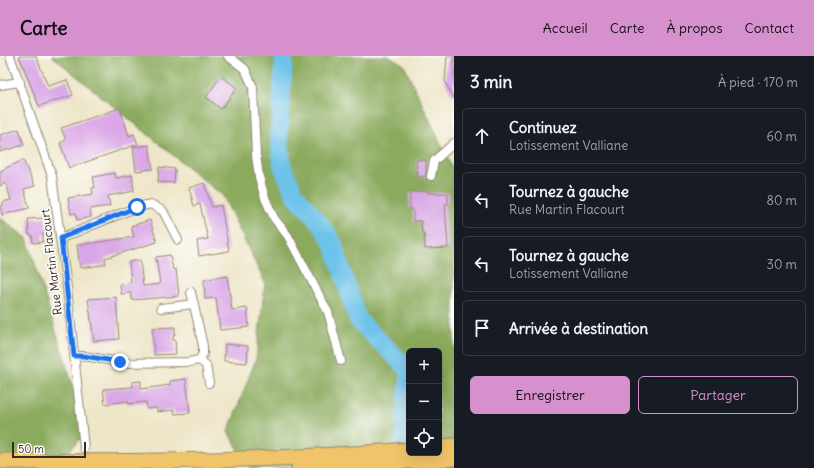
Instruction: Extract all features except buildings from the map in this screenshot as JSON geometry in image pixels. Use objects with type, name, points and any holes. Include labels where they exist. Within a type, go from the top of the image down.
[{"type":"highway","points":[[442,447],[454,446]]},
{"type":"highway","points":[[0,461],[210,461],[406,450]]},
{"type":"highway","points":[[299,468],[454,458]]},
{"type":"street","name":"Rue Martin Flacourt","points":[[10,56],[52,176],[61,238],[84,448]]},
{"type":"street","points":[[228,56],[245,69],[253,87],[253,125],[258,170],[265,198],[274,218],[288,236],[328,312],[341,361]]},
{"type":"street","points":[[0,85],[20,82]]},
{"type":"street","points":[[430,176],[434,160],[454,143]]},
{"type":"street","points":[[61,238],[137,207],[151,204],[163,211],[178,240]]},
{"type":"street","points":[[191,292],[204,346],[199,360]]},
{"type":"street","points":[[161,308],[194,304]]},
{"type":"street","points":[[74,356],[126,363],[190,362],[199,360],[206,365],[209,383]]},
{"type":"green space","points":[[52,56],[390,56],[404,65],[454,172],[454,468],[250,468],[228,432],[256,359],[265,283],[223,196]]},
{"type":"green space","points":[[0,218],[27,238],[87,431],[55,468],[0,468]]},
{"type":"waterway","points":[[284,56],[279,137],[282,165],[294,193],[322,226],[333,243],[358,320],[406,367]]},
{"type":"waterway","points":[[404,467],[404,428],[408,384]]},
{"type":"route","points":[[120,362],[84,356],[74,356],[61,238],[137,207]]}]
